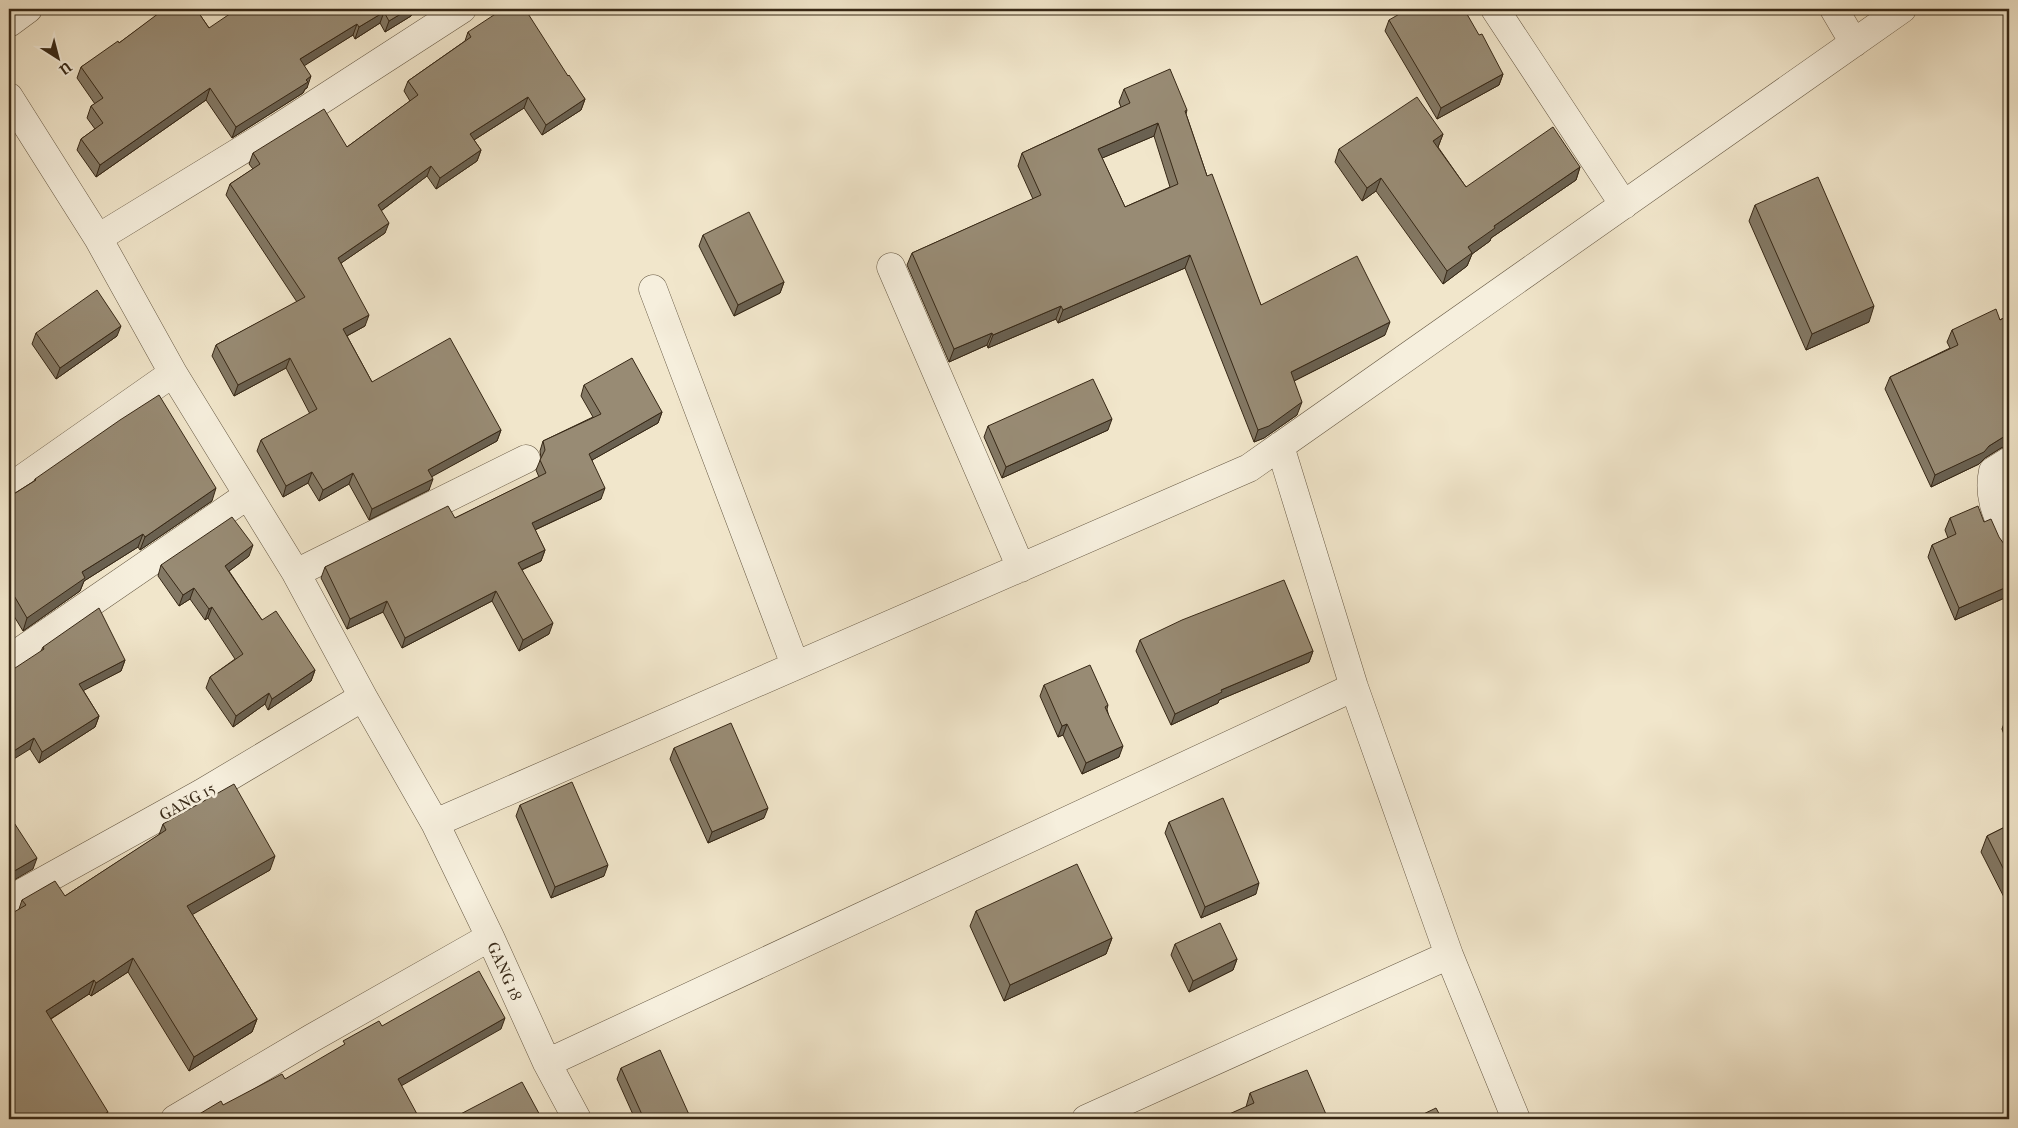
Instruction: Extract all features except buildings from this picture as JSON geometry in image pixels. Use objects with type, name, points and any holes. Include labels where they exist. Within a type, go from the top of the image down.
[{"type":"street","points":[[9,23],[28,9]]},
{"type":"street","points":[[98,238],[278,128],[462,9]]},
{"type":"street","points":[[1495,9],[1624,205]]},
{"type":"street","points":[[1834,9],[1854,43]]},
{"type":"street","points":[[435,823],[1249,468],[1902,9]]},
{"type":"street","name":"GANG 18","points":[[9,96],[98,238],[173,373],[296,572],[363,697],[435,823],[490,937],[547,1063],[577,1119]]},
{"type":"street","points":[[891,267],[1021,568]]},
{"type":"street","points":[[653,289],[795,665]]},
{"type":"street","points":[[9,488],[173,373]]},
{"type":"street","points":[[1280,446],[1354,687],[1449,955],[1516,1119]]},
{"type":"street","points":[[296,572],[526,459]]},
{"type":"street","points":[[2009,461],[1993,471],[1990,483],[1992,503],[2009,543]]},
{"type":"street","points":[[9,659],[248,495]]},
{"type":"street","points":[[547,1063],[1354,687]]},
{"type":"street","name":"GANG 15","points":[[9,900],[202,793],[363,697]]},
{"type":"street","points":[[175,1119],[490,937]]},
{"type":"street","points":[[1086,1119],[1449,955]]}]
